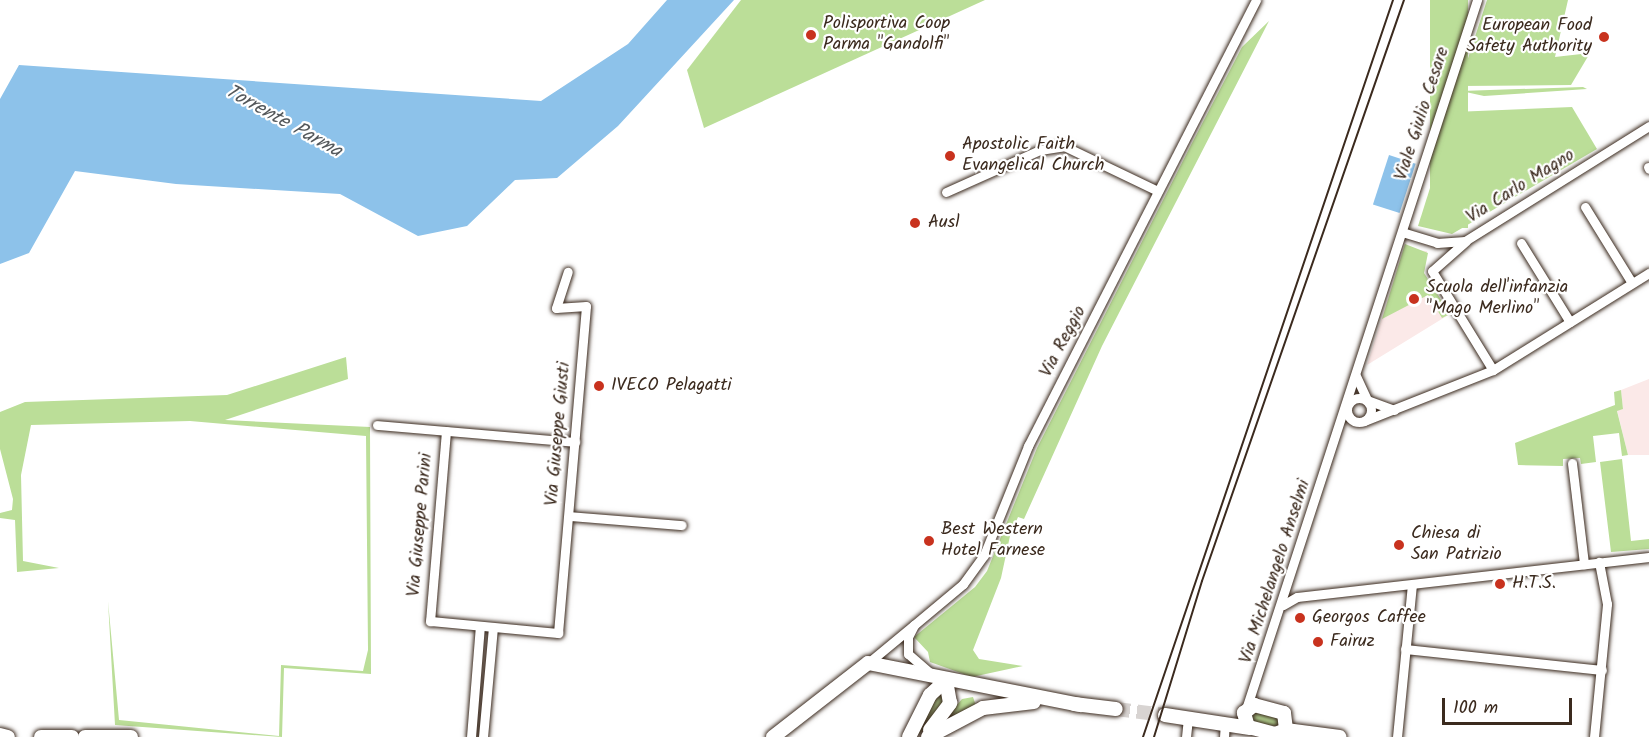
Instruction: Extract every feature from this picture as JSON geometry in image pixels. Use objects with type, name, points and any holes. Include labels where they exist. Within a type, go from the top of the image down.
[{"type":"street","name":"Via Reggio","points":[[868,663],[914,625],[979,564],[1028,446],[1256,0]]},
{"type":"street","name":"Viale Giulio Cesare","points":[[1402,232],[1475,2]]},
{"type":"street","name":"Via Carlo Magno","points":[[1402,232],[1442,243],[1468,240],[1649,126]]},
{"type":"street","points":[[945,192],[1040,150],[1064,146],[1158,191]]},
{"type":"street","points":[[1585,207],[1632,284]]},
{"type":"street","name":"Via Michelangelo Anselmi","points":[[1246,709],[1289,586],[1402,232]]},
{"type":"street","points":[[1421,238],[1433,251],[1432,272],[1493,370]]},
{"type":"street","points":[[1433,264],[1468,240]]},
{"type":"street","points":[[1521,243],[1570,322]]},
{"type":"street","name":"Via Giuseppe Giusti","points":[[493,627],[558,633],[586,306],[556,308],[568,272]]},
{"type":"street","points":[[1334,443],[1347,427],[1493,370],[1649,273]]},
{"type":"street","points":[[1356,376],[1371,411],[1362,422]]},
{"type":"street","points":[[1362,422],[1349,417],[1347,405],[1355,398],[1394,410]]},
{"type":"street","points":[[377,425],[575,441]]},
{"type":"street","name":"Via Giuseppe Parini","points":[[446,431],[430,621],[480,626]]},
{"type":"street","points":[[1572,463],[1584,564]]},
{"type":"street","points":[[569,516],[682,525]]},
{"type":"street","points":[[1289,586],[1291,596],[1297,597],[1649,557]]},
{"type":"street","points":[[1594,737],[1607,604],[1599,562]]},
{"type":"street","points":[[1397,737],[1412,585]]},
{"type":"street","points":[[1281,610],[1297,597]]},
{"type":"street","points":[[914,625],[907,652],[940,678],[950,706],[926,737]]},
{"type":"street","points":[[471,737],[480,626],[493,627],[483,737]]},
{"type":"street","points":[[1405,649],[1602,670]]},
{"type":"street","points":[[772,737],[868,663],[1081,705],[1116,709]]},
{"type":"street","points":[[909,737],[940,678]]},
{"type":"street","name":"Via Michelangelo Anselmi","points":[[1262,708],[1258,696],[1265,685]]},
{"type":"street","points":[[926,737],[993,705],[1081,705]]},
{"type":"street","points":[[1225,722],[1246,709],[1262,708],[1286,715],[1284,734]]},
{"type":"street","points":[[1246,709],[1244,721],[1250,728]]},
{"type":"street","points":[[782,737],[800,715]]},
{"type":"street","points":[[1165,715],[1225,722],[1270,734],[1340,737]]},
{"type":"street","points":[[1186,737],[1188,718]]},
{"type":"street","points":[[1224,737],[1225,722]]},
{"type":"street","points":[[0,735],[8,737]]},
{"type":"street","points":[[41,737],[72,737]]},
{"type":"street","points":[[85,737],[131,737]]},
{"type":"shaded area","name":"Scuola dell'infanzia \"Mago Merlino\"","points":[[1405,244],[1410,250],[1427,251],[1424,273],[1450,314],[1367,365]]},
{"type":"shaded area","points":[[1649,379],[1649,455],[1628,455],[1617,410],[1623,409],[1621,390]]},
{"type":"green space","name":"Polisportiva Coop Parma \"Gandolfi\"","points":[[741,0],[985,0],[704,128],[687,70]]},
{"type":"green space","points":[[1430,0],[1468,0],[1468,228],[1430,228]]},
{"type":"green space","points":[[1487,0],[1568,0],[1555,57],[1590,53],[1571,85],[1459,86]]},
{"type":"green space","points":[[1269,21],[1102,346],[1024,519],[1018,517],[1010,536],[1001,578],[973,650],[979,659],[1023,666],[972,677],[930,662],[928,652],[914,637],[975,587],[987,571],[1037,448],[1192,143],[1242,47]]},
{"type":"green space","points":[[1583,87],[1587,89],[1484,96],[1461,91]]},
{"type":"green space","points":[[1572,107],[1597,149],[1452,234],[1418,226],[1454,112]]},
{"type":"green space","points":[[1405,244],[1428,253],[1424,273],[1450,314],[1442,318],[1428,295],[1382,319]]},
{"type":"green space","points":[[346,357],[348,379],[225,420],[370,427],[371,674],[284,668],[282,737],[115,725],[108,601],[119,720],[279,736],[281,665],[363,671],[368,650],[366,436],[190,421],[31,425],[21,475],[23,561],[59,568],[17,572],[15,520],[0,518],[0,513],[12,510],[13,499],[0,449],[0,412],[25,402],[227,395]]},
{"type":"green space","points":[[1621,390],[1623,409],[1617,411],[1628,455],[1622,456],[1619,433],[1593,436],[1596,462],[1581,464],[1580,458],[1563,459],[1563,466],[1518,465],[1515,443],[1615,405],[1614,392]]},
{"type":"green space","points":[[1622,459],[1631,541],[1649,539],[1649,549],[1611,552],[1600,462]]},
{"type":"green space","points":[[943,693],[944,707],[916,737],[935,695]]},
{"type":"green space","points":[[973,697],[976,706],[944,720],[962,699]]},
{"type":"green space","points":[[1257,712],[1279,718],[1279,727],[1253,722],[1251,713]]},
{"type":"water","name":"Torrente Parma","points":[[667,0],[734,0],[618,126],[557,178],[515,180],[467,226],[418,236],[340,194],[176,184],[75,171],[29,253],[0,264],[0,99],[19,65],[541,101],[628,44]]},
{"type":"water","points":[[1389,155],[1416,164],[1400,213],[1373,204]]},
{"type":"tunnel","points":[[1116,709],[1165,715]]},
{"type":"railway","points":[[1143,737],[1393,0]]},
{"type":"railway","points":[[1154,737],[1202,581],[1404,0]]},
{"type":"place","name":"Polisportiva Coop Parma \"Gandolfi\"","points":[[811,35]]},
{"type":"place","name":"European Food Safety Authority","points":[[1604,37]]},
{"type":"place","name":"Apostolic Faith Evangelical Church","points":[[950,156]]},
{"type":"place","name":"Ausl","points":[[915,223]]},
{"type":"place","name":"Scuola dell'infanzia \"Mago Merlino\"","points":[[1414,299]]},
{"type":"place","name":"IVECO Pelagatti","points":[[599,386]]},
{"type":"place","name":"Best Western Hotel Farnese","points":[[929,541]]},
{"type":"place","name":"Chiesa di San Patrizio","points":[[1399,545]]},
{"type":"place","name":"H.T.S.","points":[[1500,584]]},
{"type":"place","name":"Georgos Caffee","points":[[1300,618]]},
{"type":"place","name":"Fairuz","points":[[1318,642]]}]
